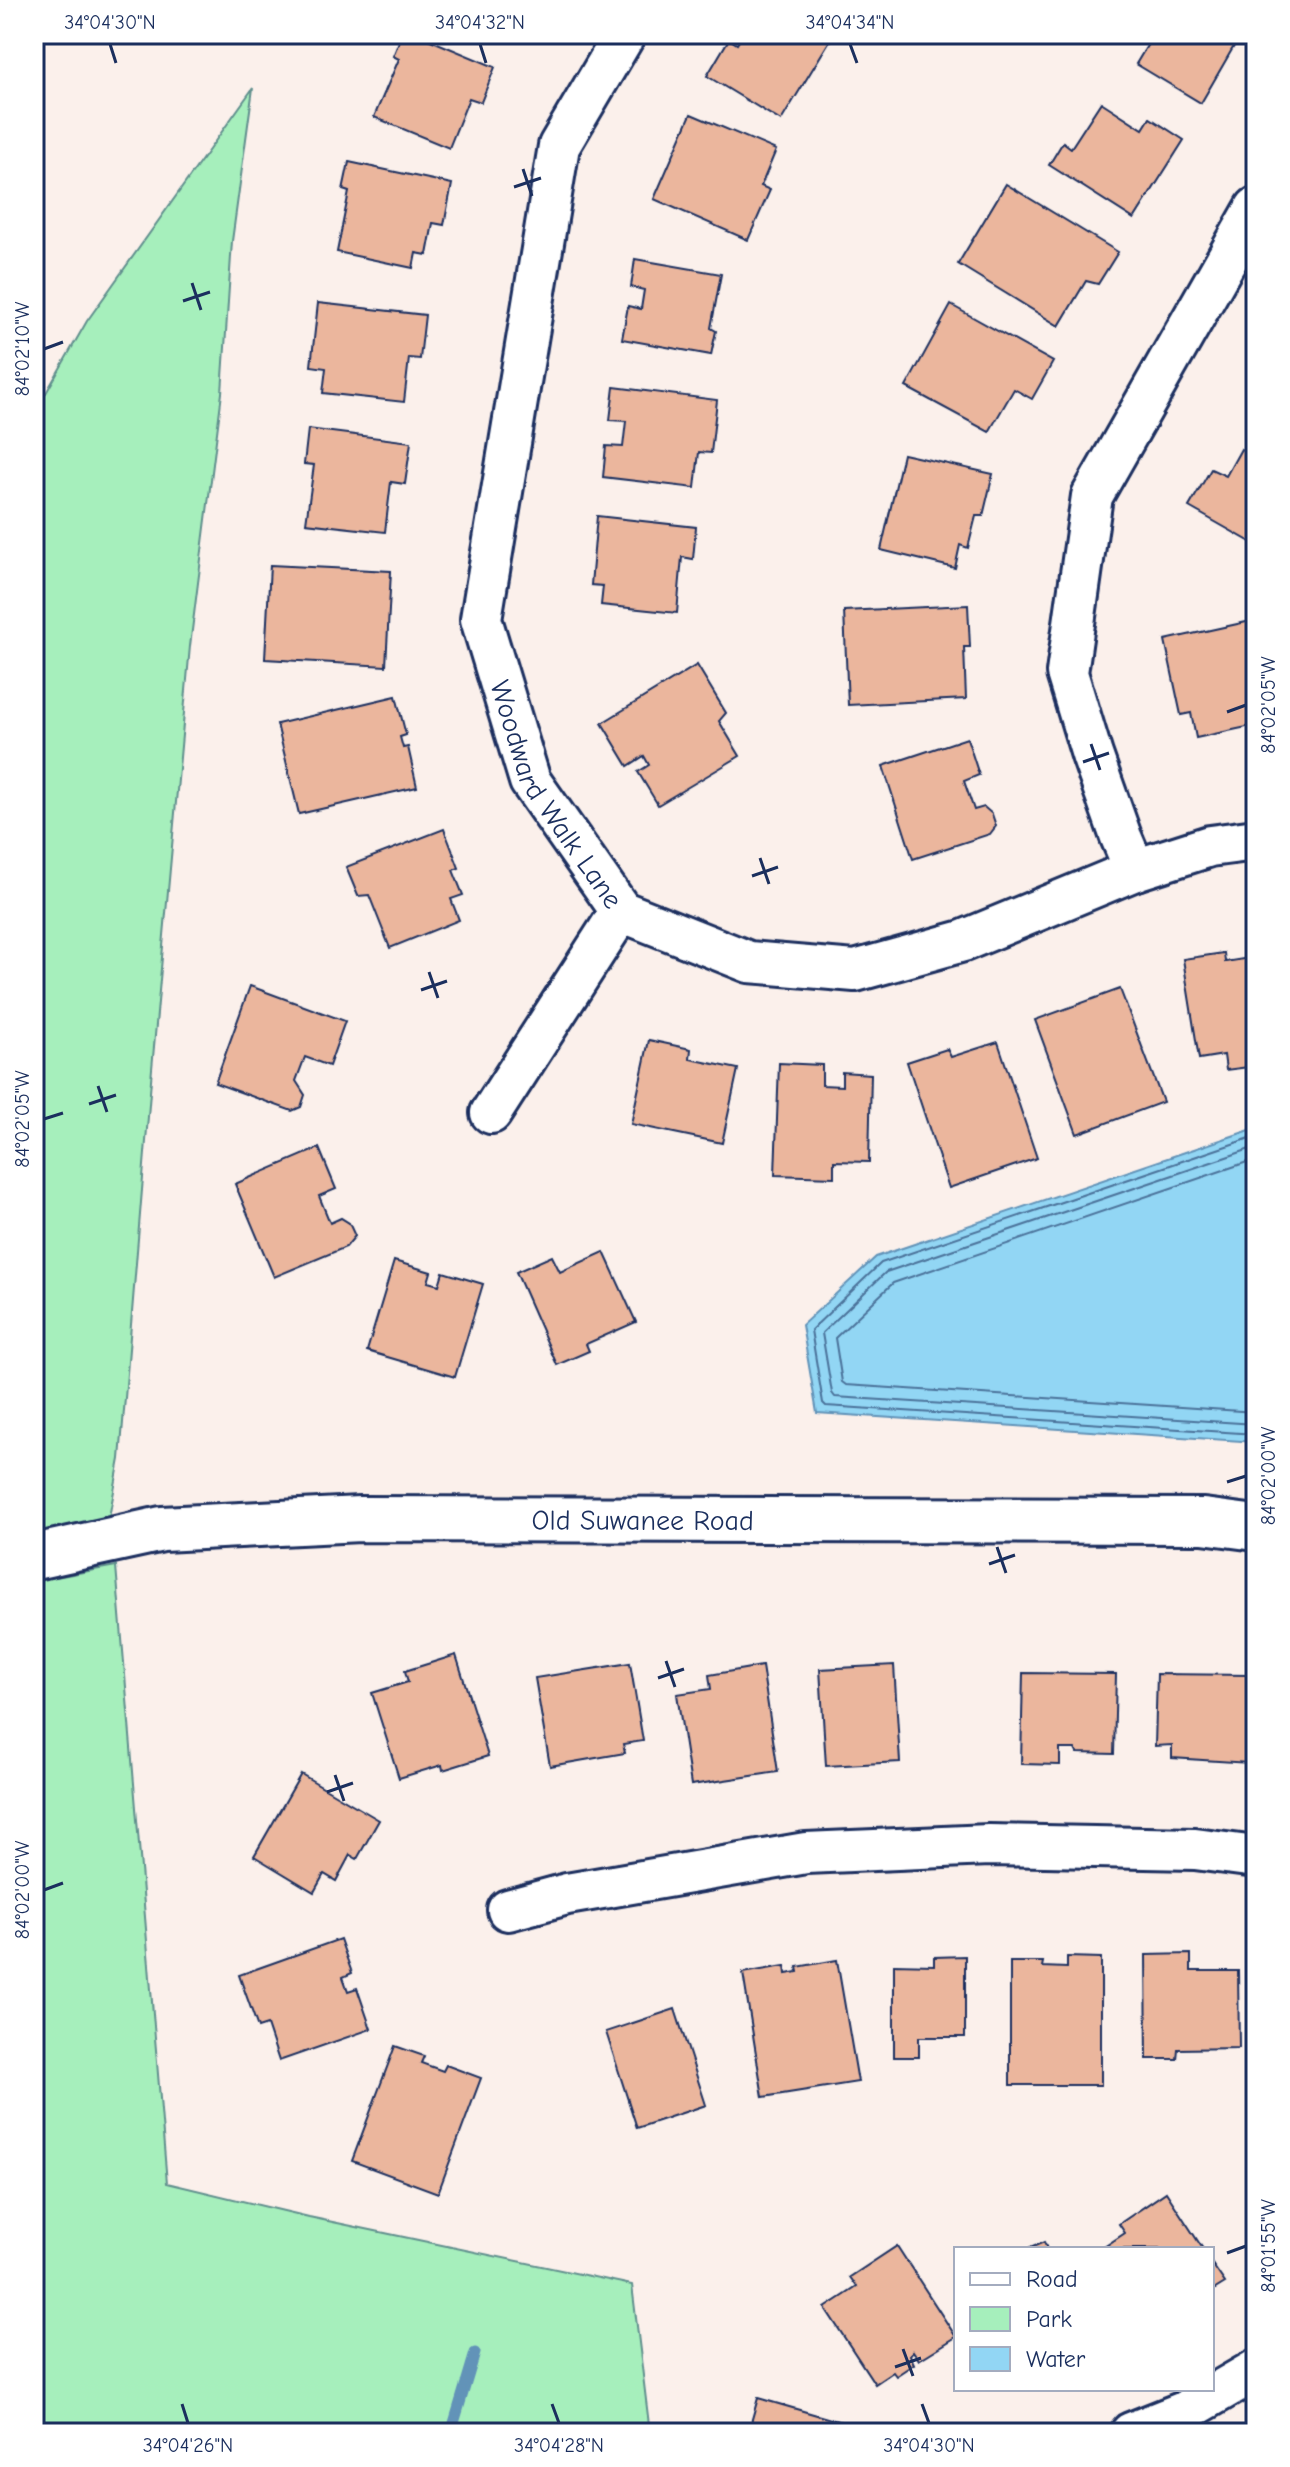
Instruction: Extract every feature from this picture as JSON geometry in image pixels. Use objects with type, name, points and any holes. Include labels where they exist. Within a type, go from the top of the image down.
[{"type":"street","name":"Woodward Walk Lane","points":[[625,34],[559,146],[481,619],[530,781],[621,911],[749,962],[855,971],[963,941],[1135,870],[1210,846],[1256,840]]},
{"type":"street","points":[[1135,870],[1111,810],[1067,673],[1092,496],[1256,208]]},
{"type":"street","points":[[491,1113],[621,911]]},
{"type":"street","name":"Old Suwanee Road","points":[[34,1557],[162,1529],[360,1519],[1203,1521],[1256,1528]]},
{"type":"street","points":[[508,1910],[567,1894],[806,1853],[989,1845],[1195,1849],[1256,1857]]},
{"type":"street","points":[[1131,2433],[1184,2412],[1256,2370]]},
{"type":"green space","points":[[253,88],[232,241],[222,393],[190,646],[120,1459],[108,1523],[34,1535],[34,414],[87,321]]},
{"type":"green space","points":[[116,1566],[167,2183],[309,2217],[632,2285],[650,2433],[34,2433],[34,1581]]},
{"type":"water","points":[[1256,1128],[1256,1442],[817,1413],[802,1325],[876,1257]]},
{"type":"building","points":[[402,34],[416,34],[495,67],[481,102],[469,98],[449,148],[374,117],[399,59],[393,56]]},
{"type":"building","points":[[743,34],[828,34],[832,37],[781,121],[707,76],[729,39],[737,44]]},
{"type":"building","points":[[1154,34],[1241,34],[1201,103],[1136,64]]},
{"type":"building","points":[[1101,102],[1143,129],[1150,118],[1184,140],[1134,219],[1049,165],[1063,142],[1071,148]]},
{"type":"building","points":[[691,114],[776,150],[761,186],[770,190],[748,240],[654,199]]},
{"type":"building","points":[[349,162],[452,184],[444,225],[433,223],[427,255],[416,253],[413,268],[337,252],[349,192],[343,190]]},
{"type":"building","points":[[1006,184],[1118,252],[1098,284],[1086,281],[1059,326],[958,264]]},
{"type":"building","points":[[635,259],[721,274],[711,328],[716,331],[711,355],[622,339],[628,306],[641,309],[644,290],[631,287]]},
{"type":"building","points":[[318,303],[425,315],[420,359],[409,358],[404,402],[323,393],[326,368],[311,366]]},
{"type":"building","points":[[951,305],[1053,362],[1032,399],[1014,389],[989,432],[906,387]]},
{"type":"building","points":[[614,387],[717,400],[711,453],[699,452],[695,488],[603,477],[606,446],[623,447],[626,421],[610,420]]},
{"type":"building","points":[[308,429],[411,442],[405,484],[391,482],[385,532],[306,523],[314,465],[304,464]]},
{"type":"building","points":[[1241,449],[1256,458],[1256,545],[1189,507],[1211,469],[1226,476]]},
{"type":"building","points":[[903,454],[993,474],[983,516],[976,516],[968,548],[960,545],[955,568],[881,550]]},
{"type":"building","points":[[597,516],[696,527],[693,559],[682,557],[677,613],[601,605],[603,586],[591,585]]},
{"type":"building","points":[[270,565],[391,571],[386,666],[265,659]]},
{"type":"building","points":[[968,605],[970,647],[964,647],[966,699],[848,705],[844,611]]},
{"type":"building","points":[[1251,621],[1256,642],[1256,725],[1196,738],[1191,713],[1181,715],[1165,640]]},
{"type":"building","points":[[697,665],[726,713],[719,721],[740,756],[658,805],[638,772],[649,765],[644,756],[628,766],[602,723]]},
{"type":"building","points":[[396,696],[406,735],[400,737],[403,748],[408,747],[417,787],[299,814],[277,724]]},
{"type":"building","points":[[967,738],[979,775],[964,781],[974,810],[984,807],[992,814],[996,826],[990,834],[913,859],[883,766]]},
{"type":"building","points":[[444,829],[459,868],[453,870],[463,895],[451,899],[459,920],[390,948],[369,895],[358,896],[346,867]]},
{"type":"building","points":[[1224,953],[1225,962],[1256,957],[1256,1066],[1226,1070],[1224,1055],[1199,1059],[1183,959]]},
{"type":"building","points":[[250,986],[345,1021],[329,1066],[305,1057],[296,1081],[305,1095],[301,1107],[292,1111],[215,1083]]},
{"type":"building","points":[[1120,989],[1163,1102],[1077,1134],[1035,1020]]},
{"type":"building","points":[[649,1040],[691,1049],[690,1059],[738,1069],[722,1143],[631,1124]]},
{"type":"building","points":[[998,1042],[1037,1158],[949,1188],[907,1062],[947,1049],[951,1057]]},
{"type":"building","points":[[779,1063],[822,1065],[822,1085],[842,1086],[842,1072],[871,1074],[869,1162],[834,1161],[834,1177],[775,1175]]},
{"type":"building","points":[[319,1148],[336,1189],[319,1196],[330,1223],[341,1218],[349,1223],[355,1236],[346,1247],[274,1277],[235,1184]]},
{"type":"building","points":[[604,1252],[636,1322],[586,1344],[589,1351],[557,1365],[516,1272],[552,1256],[560,1272]]},
{"type":"building","points":[[394,1261],[431,1272],[428,1282],[439,1285],[443,1272],[483,1284],[455,1377],[367,1351]]},
{"type":"building","points":[[456,1655],[488,1756],[443,1770],[442,1765],[399,1778],[372,1693],[408,1682],[405,1671]]},
{"type":"building","points":[[630,1663],[643,1741],[623,1744],[625,1753],[550,1766],[535,1678]]},
{"type":"building","points":[[894,1665],[900,1762],[826,1766],[820,1669]]},
{"type":"building","points":[[762,1666],[778,1772],[691,1785],[677,1694],[711,1689],[709,1675]]},
{"type":"building","points":[[1023,1673],[1116,1674],[1114,1754],[1077,1753],[1075,1749],[1060,1749],[1060,1765],[1021,1764]]},
{"type":"building","points":[[1157,1674],[1251,1675],[1249,1763],[1172,1758],[1172,1745],[1155,1746]]},
{"type":"building","points":[[301,1774],[379,1820],[357,1859],[350,1855],[336,1881],[324,1874],[314,1892],[254,1856]]},
{"type":"building","points":[[340,1939],[352,1973],[343,1977],[348,1991],[357,1988],[371,2029],[279,2061],[267,2025],[258,2028],[239,1975]]},
{"type":"building","points":[[1191,1954],[1191,1971],[1238,1971],[1239,2048],[1178,2049],[1177,2059],[1147,2059],[1146,1955]]},
{"type":"building","points":[[965,1956],[965,2037],[919,2037],[919,2057],[894,2057],[894,1964],[934,1965],[934,1957]]},
{"type":"building","points":[[1067,1957],[1101,1958],[1101,2085],[1010,2085],[1010,1962],[1043,1962],[1042,1967],[1067,1968]]},
{"type":"building","points":[[837,1960],[858,2082],[763,2097],[743,1973],[785,1966],[786,1974],[798,1972],[797,1967]]},
{"type":"building","points":[[675,2009],[706,2105],[637,2128],[606,2032]]},
{"type":"building","points":[[395,2046],[424,2056],[421,2063],[443,2071],[446,2065],[481,2078],[438,2193],[352,2161]]},
{"type":"building","points":[[1166,2192],[1202,2247],[1104,2247],[1125,2233],[1119,2224]]},
{"type":"building","points":[[897,2246],[954,2338],[919,2360],[913,2351],[910,2355],[914,2364],[896,2376],[893,2372],[875,2384],[825,2308],[857,2287],[850,2277]]},
{"type":"building","points":[[1214,2267],[1225,2283],[1214,2290]]},
{"type":"building","points":[[758,2398],[855,2426],[853,2433],[748,2433]]},
{"type":"waterway","points":[[451,2433],[475,2353]]}]
